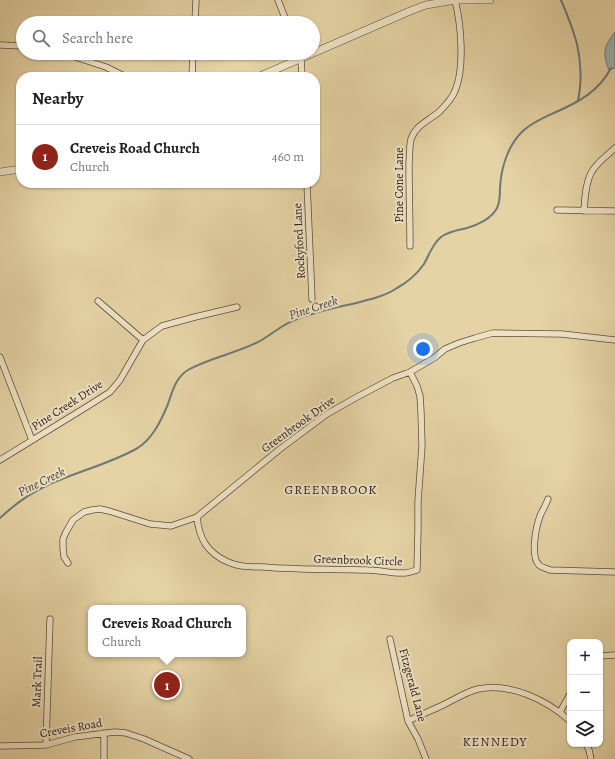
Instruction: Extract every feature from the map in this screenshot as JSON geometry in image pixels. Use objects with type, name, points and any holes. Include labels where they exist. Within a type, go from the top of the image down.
[{"type":"street","points":[[195,16],[196,0]]},
{"type":"street","points":[[278,0],[284,16]]},
{"type":"street","points":[[320,48],[426,5],[455,0],[490,0]]},
{"type":"street","name":"Pine Cone Lane","points":[[410,246],[409,172],[411,140],[414,132],[420,125],[438,113],[448,102],[455,91],[459,80],[461,46],[459,21],[455,0]]},
{"type":"street","points":[[0,45],[16,46]]},
{"type":"street","points":[[84,60],[116,72]]},
{"type":"street","points":[[192,72],[193,60]]},
{"type":"street","points":[[268,72],[292,60]]},
{"type":"street","points":[[300,60],[302,72]]},
{"type":"street","points":[[584,211],[586,190],[591,174],[599,163],[615,148]]},
{"type":"street","points":[[0,172],[16,170]]},
{"type":"street","name":"Rockyford Lane","points":[[307,188],[312,299]]},
{"type":"street","points":[[557,210],[615,211]]},
{"type":"street","points":[[98,301],[142,340]]},
{"type":"street","name":"Pine Creek Drive","points":[[0,460],[110,392],[120,380],[142,340],[162,326],[237,307]]},
{"type":"street","name":"Greenbrook Drive","points":[[68,563],[64,557],[63,539],[73,520],[84,512],[100,509],[161,526],[171,526],[197,517],[280,449],[327,414],[393,378],[410,372],[434,358],[445,349],[459,343],[494,333],[562,334],[615,340]]},
{"type":"street","points":[[0,357],[32,440]]},
{"type":"street","name":"Greenbrook Circle","points":[[197,517],[199,531],[206,546],[218,557],[241,566],[371,570],[405,573],[417,570],[418,501],[422,446],[421,412],[420,396],[410,372]]},
{"type":"street","points":[[548,499],[537,527],[534,545],[538,563],[550,570],[615,572]]},
{"type":"street","name":"Mark Trail","points":[[46,745],[50,619]]},
{"type":"street","name":"Fitzgerald Lane","points":[[390,638],[408,721],[418,739],[426,759]]},
{"type":"street","points":[[603,656],[615,655]]},
{"type":"street","points":[[408,721],[476,689],[492,687],[513,690],[537,699],[560,712],[567,718]]},
{"type":"street","points":[[560,712],[567,699]]},
{"type":"street","name":"Creveis Road","points":[[0,746],[46,745],[75,737],[115,732],[126,733],[144,739],[189,759]]},
{"type":"street","points":[[104,733],[104,759]]},
{"type":"street","points":[[588,747],[591,759]]},
{"type":"water","points":[[615,32],[615,68],[609,70],[605,59],[605,50],[608,41]]},
{"type":"waterway","points":[[561,0],[577,44],[580,65],[578,100]]},
{"type":"waterway","name":"Pine Creek","points":[[0,518],[22,500],[39,489],[114,460],[142,445],[155,430],[175,385],[180,377],[188,370],[204,362],[263,340],[286,324],[295,320],[314,313],[381,296],[412,278],[424,264],[433,246],[441,237],[450,232],[476,225],[495,212],[498,206],[502,172],[506,157],[518,136],[535,122],[573,104],[588,95],[601,83],[611,68]]},
{"type":"place","name":"Creveis Road Church","points":[[167,685]]},
{"type":"district","name":"GREENBROOK","points":[[331,489]]},
{"type":"district","name":"KENNEDY","points":[[495,741]]}]
